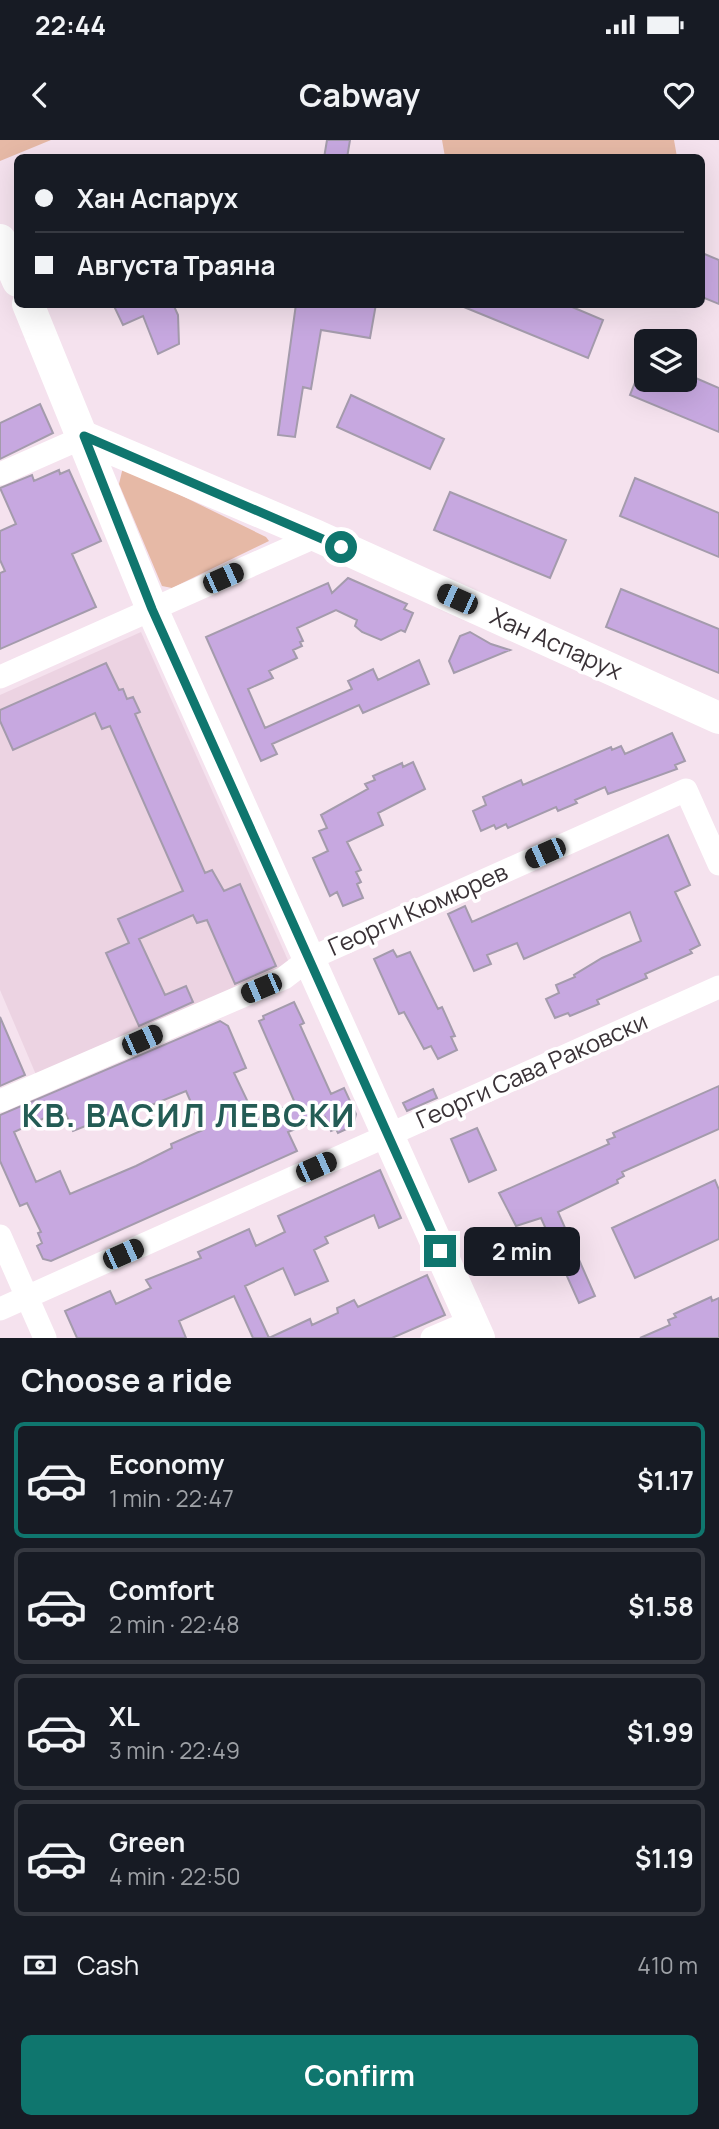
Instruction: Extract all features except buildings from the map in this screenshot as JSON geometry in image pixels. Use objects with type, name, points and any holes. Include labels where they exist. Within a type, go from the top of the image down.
[{"type":"street","points":[[30,308],[84,436],[152,609],[475,1329],[432,1338]]},
{"type":"street","points":[[0,474],[84,436]]},
{"type":"street","name":"Хан Аспарух","points":[[84,436],[317,536],[719,718]]},
{"type":"street","points":[[0,677],[317,536]]},
{"type":"street","name":"Георги Кюмюрев","points":[[0,1101],[284,978],[309,959],[686,790],[719,864]]},
{"type":"street","name":"Георги Сава Раковски","points":[[0,1309],[719,987]]},
{"type":"street","points":[[0,1236],[45,1338]]},
{"type":"shaded area","points":[[0,140],[51,140],[14,154],[0,161]]},
{"type":"shaded area","points":[[442,140],[674,140],[676,154],[444,154]]},
{"type":"shaded area","points":[[123,467],[266,537],[269,541],[172,588],[162,586],[119,484]]},
{"type":"shaded area","points":[[141,632],[291,967],[37,1077],[0,990],[0,695]]},
{"type":"district","name":"КВ. ВАСИЛ ЛЕВСКИ","points":[[189,1116]]},
{"type":"route","points":[[341,547],[84,436],[152,609],[440,1251]]}]
